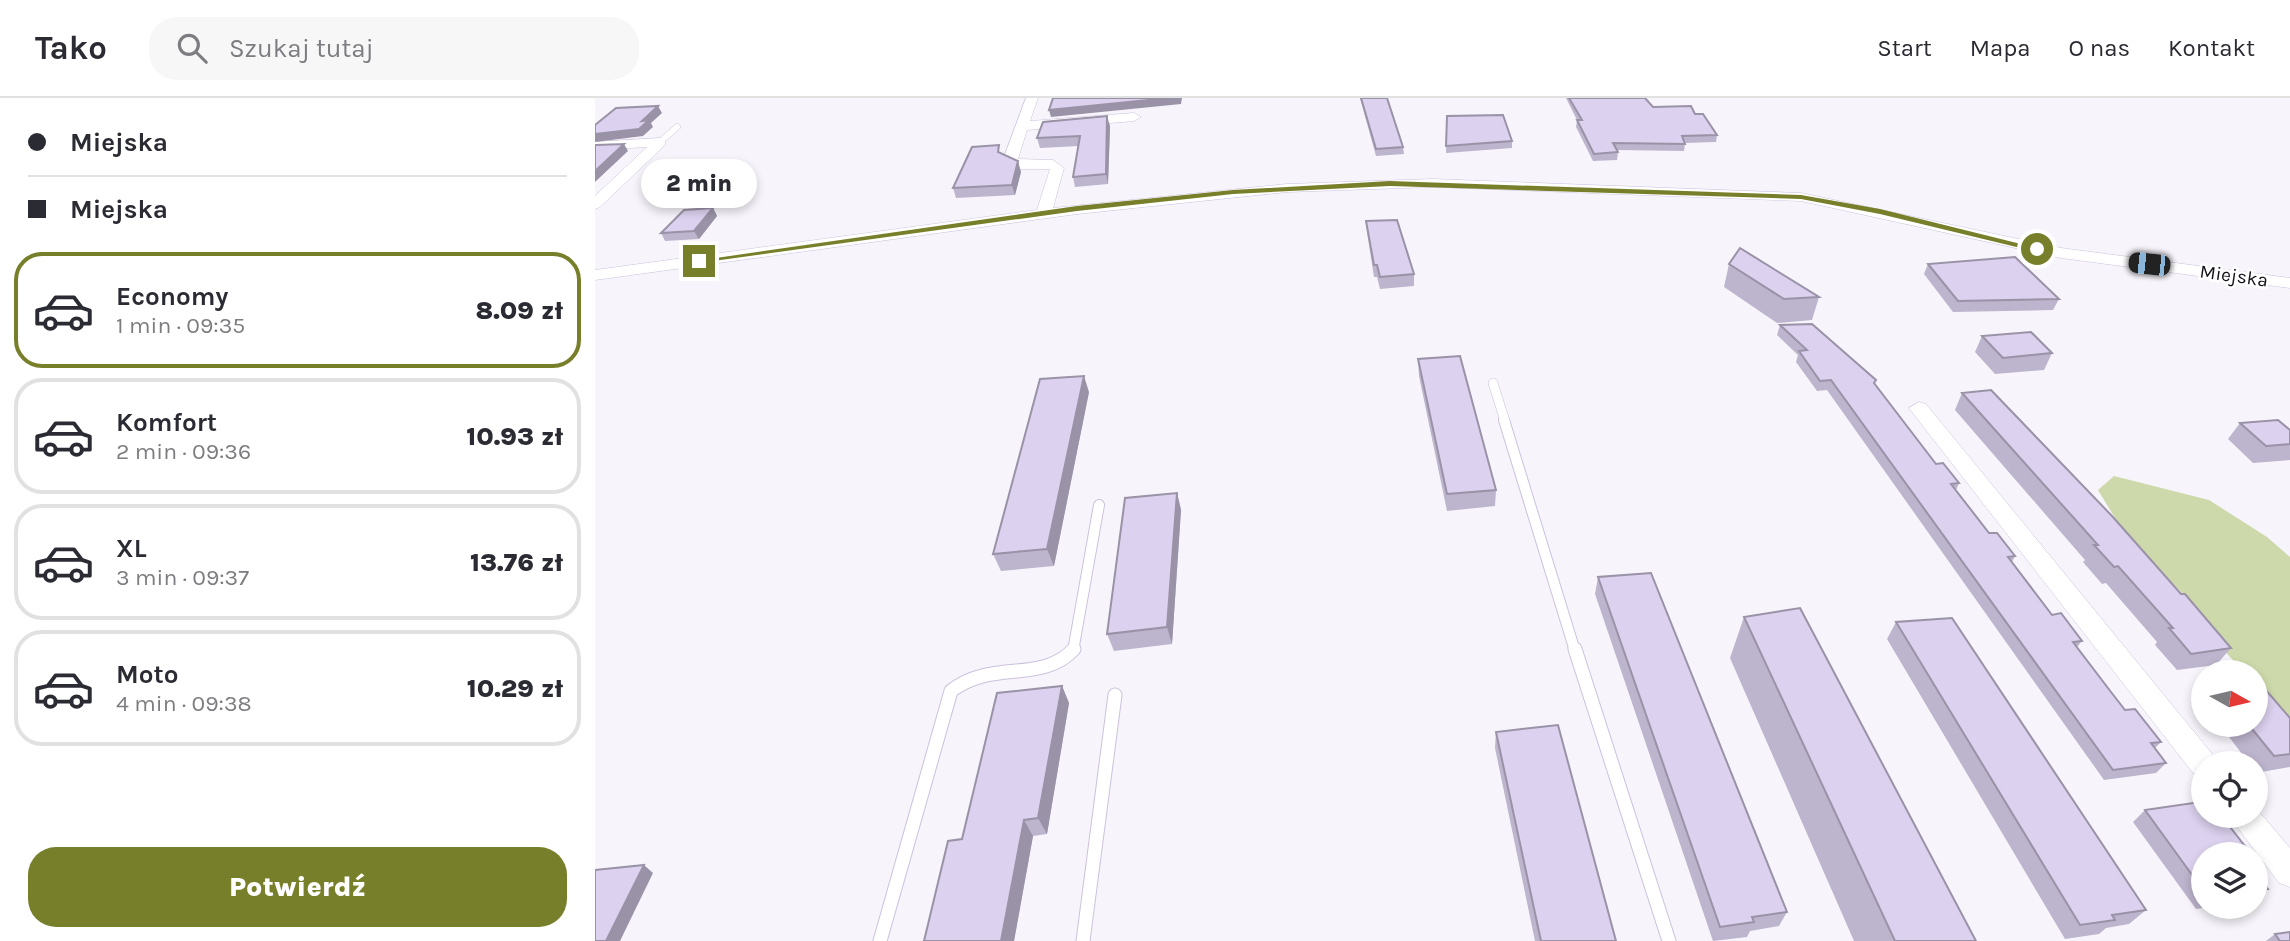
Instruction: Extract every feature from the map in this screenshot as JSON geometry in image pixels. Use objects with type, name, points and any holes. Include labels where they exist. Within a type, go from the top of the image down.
[{"type":"street","points":[[1033,98],[1012,163],[1053,164],[1057,168],[1044,213]]},
{"type":"street","points":[[1022,126],[1135,117]]},
{"type":"street","points":[[595,146],[660,142]]},
{"type":"street","points":[[595,204],[660,142]]},
{"type":"street","points":[[595,178],[622,177]]},
{"type":"street","name":"Miejska","points":[[595,275],[1044,213],[1233,192],[1380,184],[1778,195],[1854,206],[2061,253],[2217,271],[2290,283]]},
{"type":"street","points":[[1919,408],[2193,751]]},
{"type":"street","points":[[2255,828],[2290,872]]},
{"type":"lane","points":[[660,142],[677,127]]},
{"type":"lane","points":[[1493,383],[1594,712],[1669,941]]},
{"type":"lane","points":[[880,941],[951,691],[972,674],[1054,665],[1070,656],[1075,648],[1099,505]]},
{"type":"lane","points":[[1083,941],[1115,695]]},
{"type":"green space","points":[[2114,476],[2209,500],[2267,537],[2290,557],[2290,721],[2268,697],[2268,660],[2233,660],[2205,630],[2194,605],[2126,536],[2098,490]]},
{"type":"building","points":[[1053,98],[1168,98],[1049,110]]},
{"type":"building","points":[[1361,98],[1387,98],[1403,147],[1376,149]]},
{"type":"building","points":[[1569,98],[1645,98],[1653,107],[1691,106],[1695,114],[1703,114],[1717,135],[1682,136],[1685,144],[1613,143],[1618,152],[1594,154],[1577,120],[1582,120]]},
{"type":"building","points":[[658,106],[642,121],[649,120],[639,129],[595,134],[595,125],[616,108]]},
{"type":"building","points":[[1503,115],[1512,141],[1446,146],[1447,116]]},
{"type":"building","points":[[1107,116],[1106,174],[1073,177],[1080,136],[1037,138],[1043,122]]},
{"type":"building","points":[[624,144],[595,171],[595,145]]},
{"type":"building","points":[[999,145],[998,152],[1018,161],[1012,185],[953,188],[972,147]]},
{"type":"building","points":[[713,208],[694,231],[661,233],[684,210]]},
{"type":"building","points":[[1397,220],[1414,274],[1380,277],[1377,265],[1374,265],[1366,221]]},
{"type":"building","points":[[1740,248],[1819,297],[1784,299],[1729,264]]},
{"type":"building","points":[[2015,257],[2059,299],[1958,301],[1928,264]]},
{"type":"building","points":[[1812,324],[1876,380],[1874,383],[1936,464],[1943,463],[1959,483],[1951,484],[1989,533],[1997,533],[2015,556],[2008,557],[2052,615],[2061,613],[2082,641],[2073,642],[2125,710],[2135,709],[2161,742],[2151,743],[2166,763],[2113,770],[1831,380],[1820,381],[1799,351],[1807,350],[1780,325]]},
{"type":"building","points":[[2031,332],[2052,353],[2003,358],[1982,336]]},
{"type":"building","points":[[1460,356],[1496,490],[1447,494],[1418,359]]},
{"type":"building","points":[[1084,376],[1047,549],[993,554],[1040,379]]},
{"type":"building","points":[[1991,390],[2112,516],[2181,594],[2185,594],[2231,648],[2191,654],[2169,628],[2173,628],[2118,566],[2114,567],[2094,545],[2098,545],[1962,393]]},
{"type":"building","points":[[2278,420],[2290,430],[2290,444],[2266,446],[2240,423]]},
{"type":"building","points":[[1177,493],[1167,627],[1107,634],[1125,498]]},
{"type":"building","points":[[1651,573],[1787,912],[1752,917],[1754,922],[1720,927],[1598,577]]},
{"type":"building","points":[[1800,608],[1976,941],[1895,941],[1744,617]]},
{"type":"building","points":[[1952,618],[2146,910],[2112,915],[2115,920],[2080,925],[1896,622]]},
{"type":"building","points":[[1062,686],[1038,818],[1024,820],[1001,941],[924,941],[948,841],[962,839],[997,693]]},
{"type":"building","points":[[2268,692],[2290,718],[2290,754],[2274,756],[2259,737],[2268,737]]},
{"type":"building","points":[[1558,725],[1616,941],[1541,941],[1496,732]]},
{"type":"building","points":[[2191,803],[2191,828],[2231,828],[2242,842],[2191,842],[2191,873],[2145,810]]},
{"type":"building","points":[[644,865],[606,941],[595,941],[595,870]]},
{"type":"building","points":[[2290,932],[2290,941],[2280,941],[2275,934]]},
{"type":"route","points":[[699,261],[1077,209],[1233,192],[1390,183],[1513,185],[1801,197],[1880,211],[2037,249]]}]
